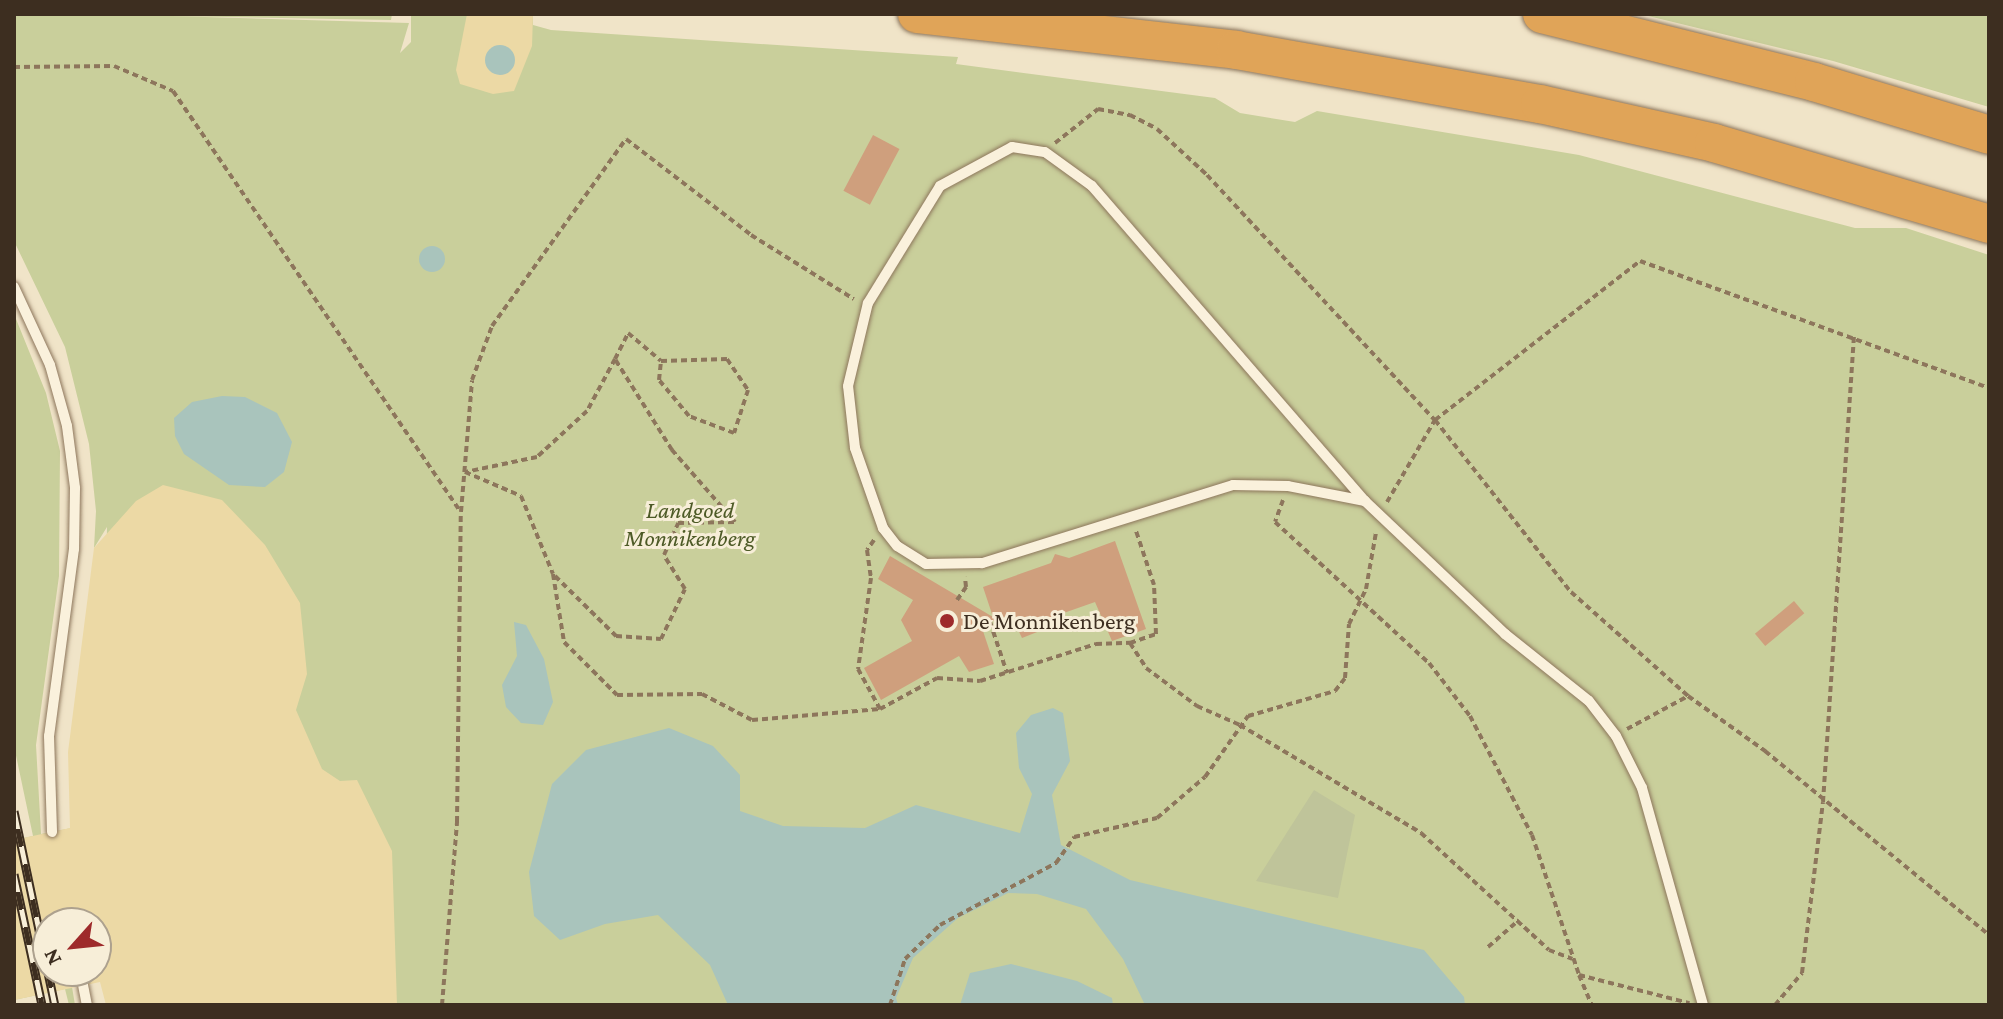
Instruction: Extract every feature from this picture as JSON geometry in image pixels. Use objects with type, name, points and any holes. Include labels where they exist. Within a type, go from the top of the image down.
[{"type":"highway","points":[[917,14],[1236,50],[1540,104],[1714,143],[1989,224]]},
{"type":"highway","points":[[1542,14],[1798,78],[1989,135]]},
{"type":"lane","points":[[1365,501],[1288,486],[1233,485],[982,563],[926,564],[897,546],[883,528],[855,448],[848,386],[868,303],[940,186],[1012,147],[1045,152],[1092,186],[1365,501],[1505,634],[1589,701],[1616,736],[1642,788],[1703,1005]]},
{"type":"lane","points":[[14,287],[50,365],[67,426],[75,488],[74,549],[49,736],[52,832]]},
{"type":"path","points":[[14,67],[114,66],[173,91],[461,512]]},
{"type":"path","points":[[1045,152],[1098,109],[1130,115],[1157,129],[1207,175],[1435,420],[1571,592],[1688,696],[1765,751],[1823,802],[1989,935]]},
{"type":"path","points":[[442,1005],[457,822],[461,512],[472,380],[492,326],[626,139],[751,235],[845,297],[868,303]]},
{"type":"path","points":[[890,1005],[905,959],[920,940],[1029,880],[1069,849],[1074,837],[1157,818],[1205,777],[1248,716],[1335,691],[1345,678],[1349,624],[1361,603],[1380,515],[1435,420],[1640,261],[1854,336],[1989,388]]},
{"type":"path","points":[[465,472],[537,457],[587,411],[628,333],[661,361],[727,359],[748,390],[734,433],[689,416],[659,380],[661,361]]},
{"type":"path","points":[[1775,1005],[1802,973],[1823,802],[1854,336]]},
{"type":"path","points":[[553,574],[616,636],[661,639],[685,589],[664,555],[678,523],[735,522],[672,450],[615,359]]},
{"type":"path","points":[[465,472],[521,496],[553,574],[564,642],[617,695],[702,694],[752,720],[880,709],[937,678],[980,681],[1096,644],[1130,643],[1156,634],[1154,585],[1130,516]]},
{"type":"path","points":[[1288,486],[1275,522],[1429,663],[1470,716],[1532,835],[1572,959],[1592,1005]]},
{"type":"path","points":[[880,709],[858,669],[871,578],[867,550],[883,528]]},
{"type":"path","points":[[957,600],[966,587],[963,563]]},
{"type":"path","points":[[990,622],[1007,673]]},
{"type":"path","points":[[1130,643],[1159,677],[1197,706],[1240,725],[1421,833],[1549,950],[1572,959]]},
{"type":"path","points":[[1616,736],[1688,696]]},
{"type":"path","points":[[1488,947],[1519,920]]},
{"type":"path","points":[[1579,975],[1695,1005]]},
{"type":"green space","name":"Landgoed Monnikenberg","points":[[14,14],[392,14],[391,20],[171,16],[409,23],[400,53],[411,42],[411,14],[533,14],[533,25],[551,30],[958,57],[956,64],[1215,98],[1240,113],[1295,122],[1317,111],[1579,155],[1855,228],[1906,228],[1989,255],[1989,1005],[148,1005],[133,974],[112,978],[112,907],[32,907],[32,987],[72,987],[75,1005],[69,1005],[65,989],[14,1000],[14,840],[33,836],[14,746],[14,314],[46,393],[60,451],[59,576],[36,745],[41,834],[102,822],[107,527],[94,548],[96,511],[89,444],[65,347],[14,241]]},
{"type":"green space","points":[[1640,14],[1989,14],[1989,107],[1833,61]]},
{"type":"green space","points":[[1314,790],[1355,815],[1338,898],[1256,881]]},
{"type":"sand","points":[[467,14],[533,14],[532,46],[514,91],[493,94],[460,84],[456,70]]},
{"type":"sand","points":[[163,485],[222,500],[265,545],[300,603],[307,674],[296,710],[322,769],[340,781],[357,780],[392,851],[397,1005],[106,1005],[101,987],[112,987],[112,907],[32,907],[32,987],[76,987],[14,1000],[14,840],[70,828],[68,752],[94,548],[136,501]]},
{"type":"water","points":[[500,45],[511,49],[515,60],[511,71],[500,75],[489,71],[485,60],[489,49]]},
{"type":"water","points":[[432,246],[441,250],[445,259],[441,268],[432,272],[423,268],[419,259],[423,250]]},
{"type":"water","points":[[222,396],[245,397],[277,413],[292,442],[284,472],[265,487],[229,485],[184,454],[175,436],[174,418],[192,402]]},
{"type":"water","points":[[514,622],[526,625],[544,659],[553,702],[543,725],[521,723],[506,707],[502,685],[517,656]]},
{"type":"water","points":[[1053,708],[1063,713],[1070,761],[1052,795],[1061,845],[1130,880],[1424,950],[1464,997],[1465,1005],[1145,1005],[1123,959],[1086,909],[1037,894],[1008,893],[958,918],[913,958],[896,998],[898,1005],[728,1005],[710,965],[658,915],[605,924],[560,940],[534,916],[529,872],[552,784],[586,750],[669,728],[713,746],[740,775],[740,811],[783,826],[865,828],[916,805],[1020,833],[1032,794],[1019,768],[1016,733],[1031,715]]},
{"type":"water","points":[[1011,964],[1077,981],[1112,998],[1113,1005],[960,1005],[970,973]]},
{"type":"building","points":[[873,135],[899,149],[870,205],[843,191]]},
{"type":"building","name":"De Monnikenberg","points":[[1115,541],[1146,629],[1112,641],[1095,602],[1058,615],[1060,623],[1022,638],[1011,615],[981,625],[994,664],[969,672],[959,656],[881,700],[864,668],[912,641],[901,620],[913,600],[878,579],[890,556],[993,617],[983,587],[1051,563],[1055,554],[1069,558]]},
{"type":"building","points":[[1794,601],[1804,613],[1765,646],[1755,634]]},
{"type":"railway","points":[[14,811],[55,1005]]},
{"type":"railway","points":[[14,874],[42,1005]]},
{"type":"place","name":"De Monnikenberg","points":[[947,621]]}]
